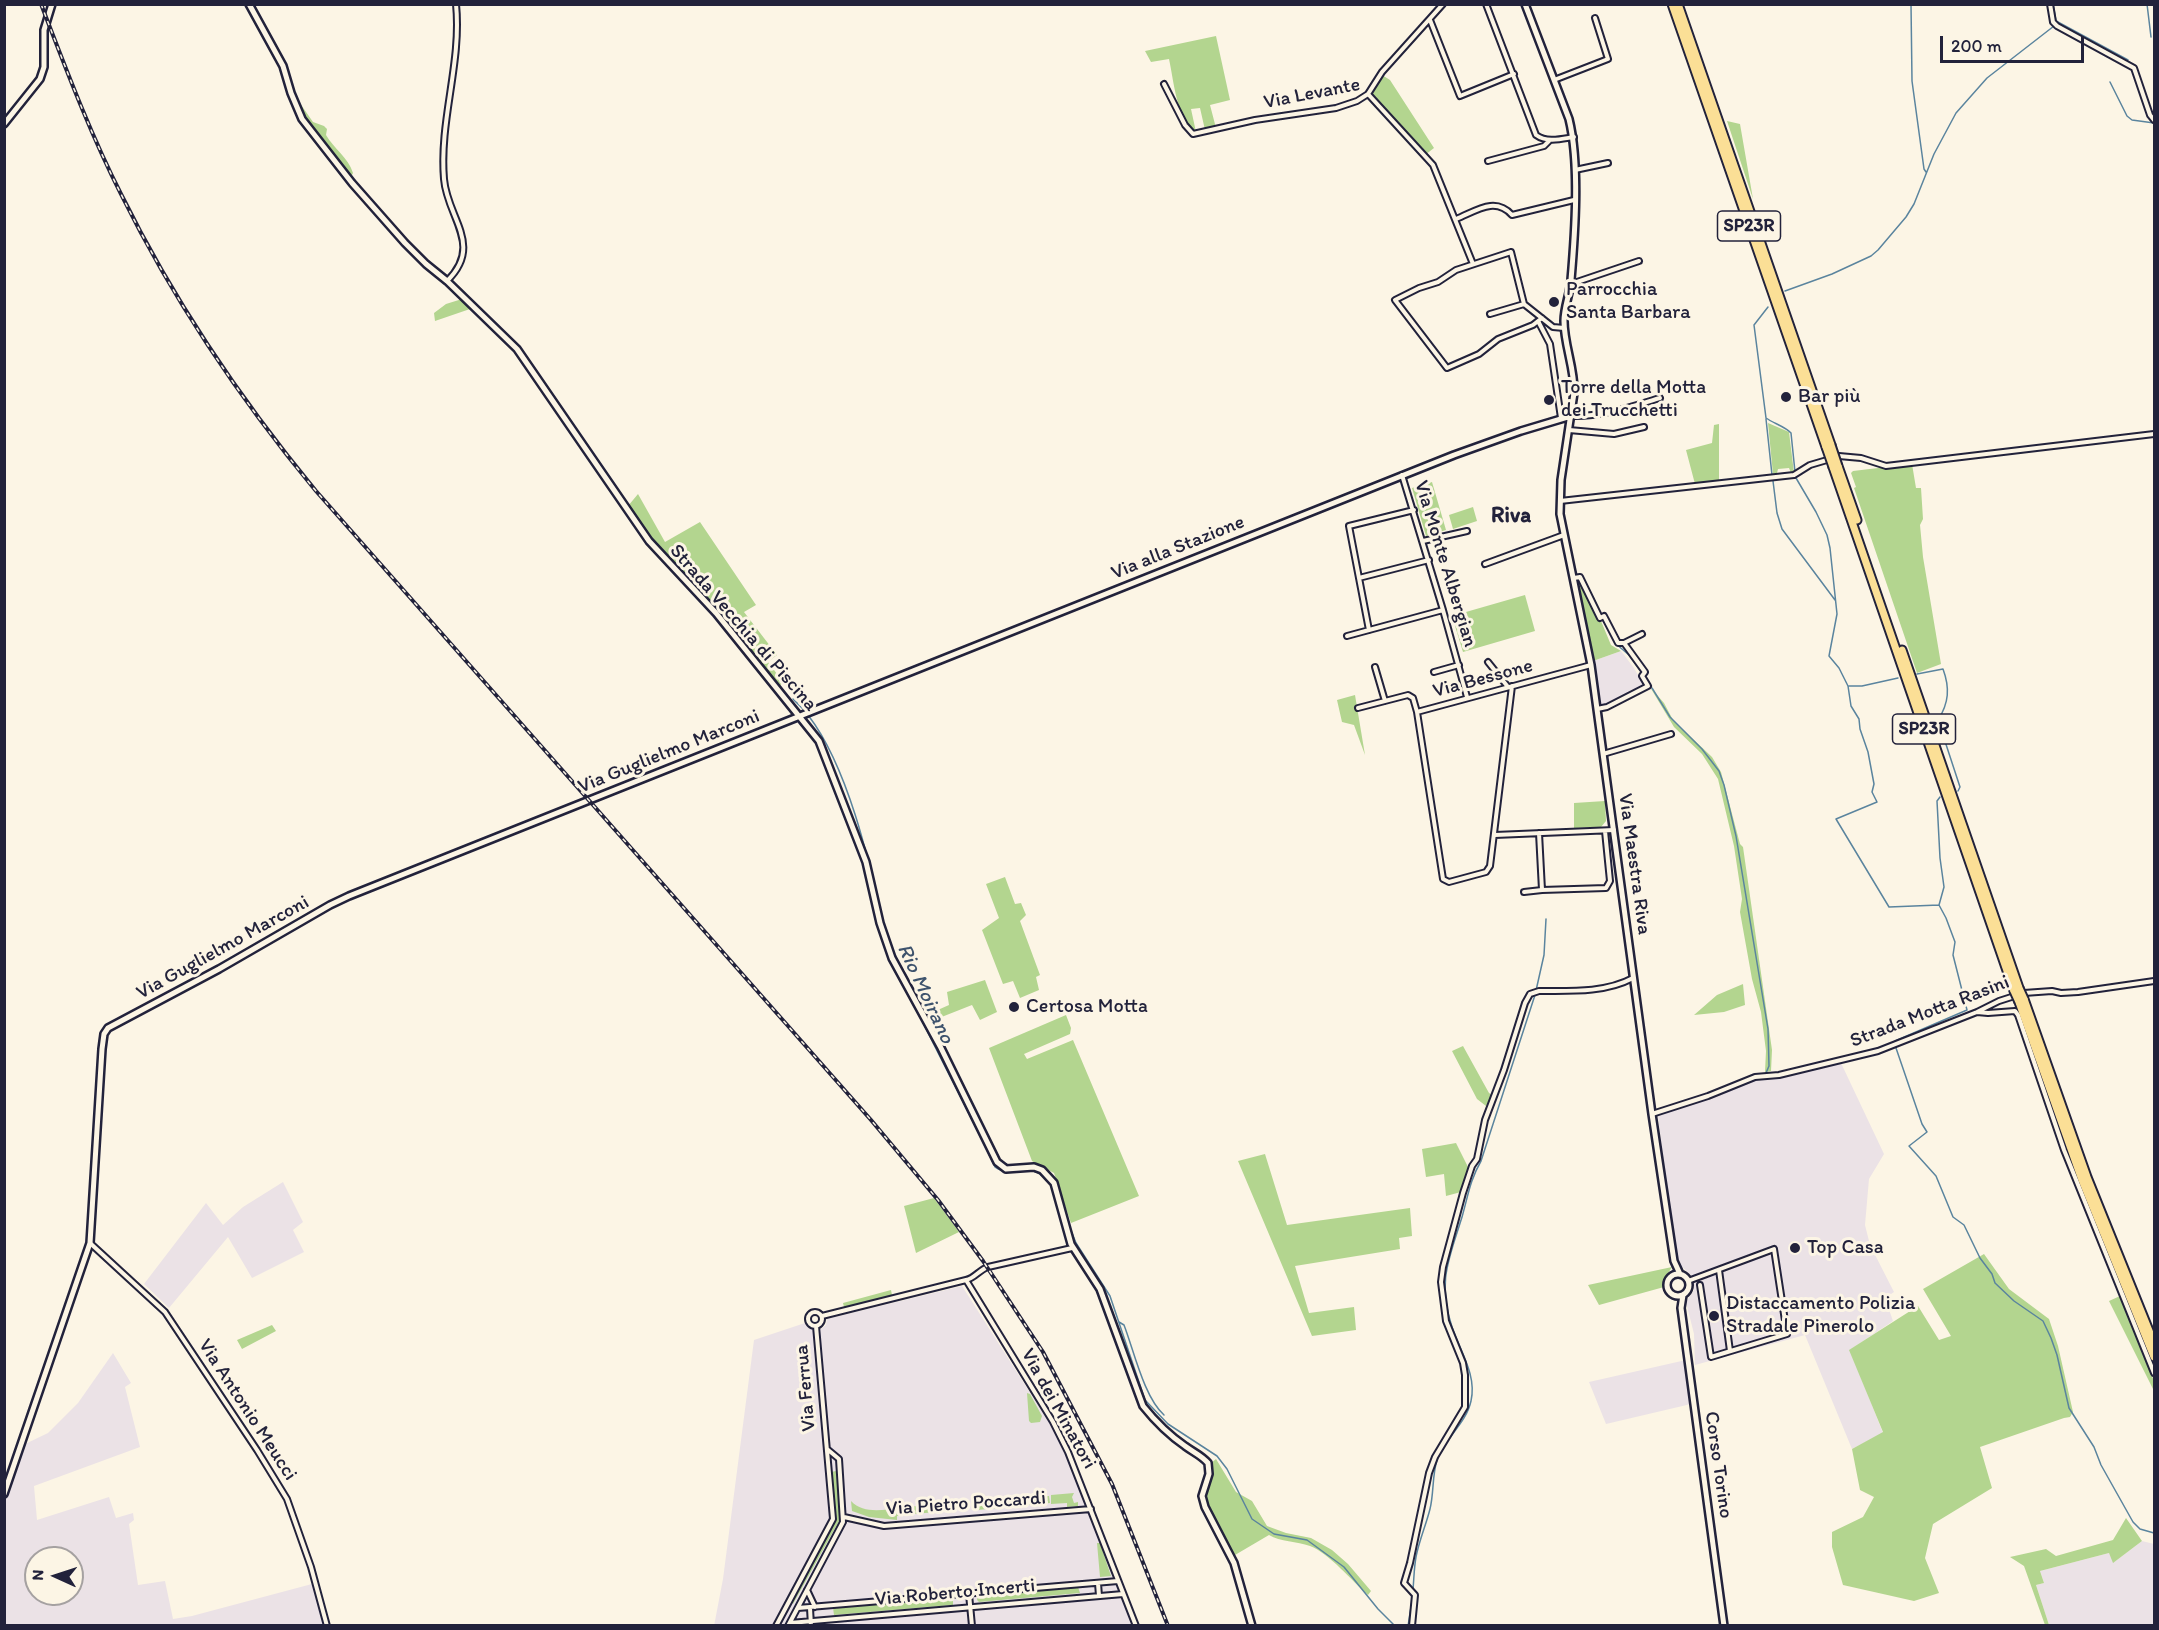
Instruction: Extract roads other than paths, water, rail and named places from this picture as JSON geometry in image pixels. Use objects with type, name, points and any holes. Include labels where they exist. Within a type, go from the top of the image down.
[{"type":"highway","name":"SP23R","points":[[1672,4],[1836,466],[2082,1180],[2154,1357]]},
{"type":"highway","name":"SP23R","points":[[1678,4],[1829,446]]},
{"type":"highway","name":"SP23R","points":[[2021,1001],[2087,1177],[2154,1343]]},
{"type":"street","points":[[4,123],[40,79],[44,67],[44,30],[52,4]]},
{"type":"street","name":"Strada Vecchia di Piscina","points":[[249,4],[284,66],[291,93],[302,119],[352,183],[398,235],[517,349],[649,541],[716,613],[819,741],[868,868],[881,926],[897,967],[940,1046],[997,1162],[1006,1169],[1025,1166],[1042,1170],[1054,1183],[1072,1248],[1101,1288],[1143,1406],[1184,1446],[1208,1463],[1209,1474],[1202,1496],[1205,1507],[1234,1563],[1252,1626]]},
{"type":"street","points":[[447,281],[462,261],[465,250],[445,189],[443,171],[446,123],[458,30],[456,4]]},
{"type":"street","points":[[1368,94],[1382,72],[1443,4]]},
{"type":"street","points":[[1486,4],[1536,135],[1550,140],[1574,137]]},
{"type":"street","name":"Via Maestra Riva","points":[[1525,4],[1574,137],[1571,284],[1564,318],[1574,379],[1559,501],[1591,665],[1674,1262]]},
{"type":"street","points":[[2050,4],[2053,22],[2057,26],[2131,64],[2154,120]]},
{"type":"street","points":[[1554,80],[1608,58],[1595,18]]},
{"type":"street","points":[[1430,20],[1460,96],[1514,75]]},
{"type":"street","name":"Via Levante","points":[[1164,84],[1185,125],[1193,134],[1255,120],[1336,108],[1357,101],[1368,94],[1433,165],[1473,264]]},
{"type":"street","points":[[1488,161],[1544,146],[1550,140]]},
{"type":"street","points":[[1575,170],[1608,163]]},
{"type":"street","points":[[1456,219],[1498,204],[1512,215],[1574,200]]},
{"type":"street","points":[[1540,319],[1498,339],[1479,354],[1447,368],[1395,300],[1419,288],[1438,282],[1456,270],[1510,252],[1524,304],[1540,319],[1555,328],[1564,328]]},
{"type":"street","points":[[1571,284],[1639,261]]},
{"type":"street","points":[[1490,314],[1524,304]]},
{"type":"street","points":[[1540,319],[1550,344],[1561,418]]},
{"type":"street","points":[[1571,417],[1585,417],[1617,411],[1660,398]]},
{"type":"street","name":"Via alla Stazione","points":[[800,716],[1402,475],[1561,418],[1571,417]]},
{"type":"street","points":[[1569,430],[1614,434],[1644,427]]},
{"type":"street","points":[[1839,456],[1861,458],[1886,466],[2154,434]]},
{"type":"street","points":[[1559,501],[1794,475],[1810,465],[1827,460]]},
{"type":"street","name":"Via Monte Albergian","points":[[1402,475],[1424,542],[1467,697]]},
{"type":"street","points":[[1369,630],[1349,526],[1414,510]]},
{"type":"street","points":[[1424,542],[1467,531]]},
{"type":"street","points":[[1485,564],[1564,535]]},
{"type":"street","points":[[1359,578],[1429,560]]},
{"type":"street","name":"Via Maestra Riva","points":[[1574,578],[1580,577],[1600,618],[1604,616],[1618,643],[1624,643],[1645,672],[1642,676],[1648,686],[1607,707],[1597,709]]},
{"type":"street","points":[[1347,636],[1443,610]]},
{"type":"street","points":[[1624,643],[1642,634]]},
{"type":"street","points":[[1416,712],[1443,879],[1449,882],[1486,872],[1490,866],[1495,835],[1510,686],[1488,662]]},
{"type":"street","points":[[1434,672],[1459,665]]},
{"type":"street","name":"Via Bessone","points":[[1358,708],[1411,696],[1416,712],[1591,665]]},
{"type":"street","points":[[1375,667],[1385,701]]},
{"type":"street","name":"Via Guglielmo Marconi","points":[[4,1494],[90,1243],[102,1050],[104,1034],[108,1028],[211,974],[349,896],[800,716]]},
{"type":"street","points":[[1603,754],[1671,734]]},
{"type":"street","points":[[1495,835],[1614,830]]},
{"type":"street","points":[[1524,892],[1606,888],[1610,881],[1605,831]]},
{"type":"street","points":[[1539,833],[1542,890]]},
{"type":"street","points":[[1412,1626],[1413,1593],[1404,1583],[1430,1473],[1436,1457],[1465,1407],[1466,1375],[1446,1321],[1441,1282],[1443,1267],[1463,1193],[1472,1166],[1477,1159],[1485,1120],[1504,1070],[1525,1003],[1530,994],[1539,991],[1594,989],[1613,986],[1634,978]]},
{"type":"street","name":"Strada Motta Rasini","points":[[1652,1114],[1708,1096],[1755,1077],[1779,1075],[1878,1051],[2024,993],[2078,992],[2154,981]]},
{"type":"street","points":[[1977,1012],[2014,1011],[2018,1015],[2064,1150],[2154,1373]]},
{"type":"street","name":"Via Antonio Meucci","points":[[90,1243],[165,1312],[257,1450],[286,1499],[311,1567],[327,1626]]},
{"type":"street","points":[[822,1316],[973,1278],[988,1267],[1072,1248]]},
{"type":"street","points":[[1688,1281],[1774,1249],[1787,1334],[1709,1356],[1700,1285]]},
{"type":"street","points":[[1674,1262],[1680,1274],[1688,1281],[1689,1288],[1683,1295],[1681,1308]]},
{"type":"street","points":[[1673,1276],[1674,1262]]},
{"type":"street","points":[[1719,1270],[1730,1351]]},
{"type":"street","points":[[1680,1274],[1673,1276],[1668,1281],[1667,1287],[1681,1308]]},
{"type":"street","name":"Via dei Minatori","points":[[966,1280],[1053,1422],[1068,1452],[1136,1626]]},
{"type":"street","points":[[1674,1296],[1683,1295]]},
{"type":"street","name":"Corso Torino","points":[[1681,1308],[1724,1626]]},
{"type":"street","points":[[817,1312],[822,1316],[821,1322],[816,1326],[810,1323],[810,1315],[817,1312]]},
{"type":"street","name":"Via Ferrua","points":[[776,1626],[833,1519],[816,1326]]},
{"type":"street","points":[[789,1624],[843,1522],[839,1459],[827,1448]]},
{"type":"street","name":"Via Pietro Poccardi","points":[[844,1517],[884,1526],[1091,1509]]},
{"type":"street","name":"Via Roberto Incerti","points":[[798,1608],[1118,1581]]},
{"type":"street","points":[[1098,1583],[1100,1596]]},
{"type":"street","points":[[807,1590],[815,1607]]},
{"type":"street","points":[[969,1594],[972,1626]]},
{"type":"street","name":"Via Roberto Incerti","points":[[789,1624],[1123,1594]]},
{"type":"street","points":[[810,1608],[811,1623]]},
{"type":"street","points":[[785,1610],[794,1615]]},
{"type":"waterway","points":[[1911,4],[1912,81],[1926,172]]},
{"type":"waterway","points":[[1785,291],[1832,274],[1871,256],[1878,250],[1914,204],[1934,154],[1956,113],[1987,78],[2054,26],[2056,21],[2053,4]]},
{"type":"waterway","points":[[2147,4],[2151,37]]},
{"type":"waterway","points":[[2056,21],[2128,60]]},
{"type":"waterway","points":[[2110,82],[2127,116],[2132,120],[2154,123]]},
{"type":"waterway","points":[[1768,307],[1754,325],[1766,418],[1791,433],[1795,472]]},
{"type":"waterway","points":[[1766,419],[1772,475]]},
{"type":"waterway","points":[[1796,478],[1827,535],[1837,614],[1829,656],[1839,668],[1848,686],[1851,706],[1859,719],[1874,784],[1872,792],[1877,802],[1836,819],[1889,907],[1939,905]]},
{"type":"waterway","points":[[1773,481],[1777,513],[1782,529],[1835,600]]},
{"type":"waterway","points":[[1593,597],[1600,613]]},
{"type":"waterway","points":[[1604,620],[1615,643],[1629,655],[1640,670]]},
{"type":"waterway","points":[[1917,674],[1943,669],[1947,683],[1947,695],[1938,720],[1960,787],[1958,791]]},
{"type":"waterway","points":[[1644,676],[1649,682]]},
{"type":"waterway","points":[[1849,686],[1862,686],[1898,678]]},
{"type":"waterway","points":[[1652,688],[1670,717],[1702,749],[1719,771],[1724,785],[1736,836],[1768,1029],[1769,1066],[1766,1073]]},
{"type":"waterway","name":"Rio Moirano","points":[[793,699],[805,711]]},
{"type":"waterway","name":"Rio Moirano","points":[[808,715],[822,736],[846,787],[864,843],[883,924]]},
{"type":"waterway","points":[[1895,1041],[1967,1010],[1953,955],[1955,942],[1939,905],[1944,887],[1937,801],[1940,797]]},
{"type":"waterway","points":[[1413,1589],[1416,1557],[1430,1509],[1437,1460],[1440,1452],[1465,1417],[1471,1401],[1470,1372],[1452,1327],[1445,1297],[1446,1271],[1472,1182],[1481,1161],[1535,995],[1544,955],[1546,919]]},
{"type":"waterway","name":"Rio Moirano","points":[[884,944],[995,1167],[1006,1171],[1031,1171],[1041,1175]]},
{"type":"waterway","points":[[1896,1048],[1922,1124],[1927,1132],[1909,1146],[1936,1176],[1953,1217],[1964,1225],[1995,1283],[2014,1301],[2043,1321],[2057,1355],[2069,1408],[2094,1447],[2101,1465],[2133,1522],[2140,1529],[2154,1533]]},
{"type":"waterway","points":[[1064,1208],[1069,1224]]},
{"type":"waterway","name":"Rio Moirano","points":[[1070,1228],[1076,1243],[1110,1296],[1145,1400],[1168,1424],[1217,1456],[1227,1469],[1252,1519],[1274,1534],[1307,1540],[1344,1567],[1395,1626]]},
{"type":"waterway","name":"Rio Moirano","points":[[1119,1322],[1124,1325],[1145,1385],[1164,1415]]},
{"type":"waterway","points":[[1408,1626],[1413,1594]]},
{"type":"railway","points":[[41,4],[89,124],[141,234],[186,311],[235,385],[316,491],[871,1120],[938,1200],[983,1261],[1043,1352],[1112,1484],[1168,1626]]},
{"type":"place","name":"Parrocchia Santa Barbara","points":[[1554,302]]},
{"type":"place","name":"Bar più","points":[[1786,397]]},
{"type":"place","name":"Torre della Motta dei Trucchetti","points":[[1549,400]]},
{"type":"place","name":"Certosa Motta","points":[[1014,1007]]},
{"type":"place","name":"Top Casa","points":[[1795,1248]]},
{"type":"place","name":"Distaccamento Polizia Stradale Pinerolo","points":[[1714,1316]]},
{"type":"district","name":"Riva","points":[[1511,516]]}]
